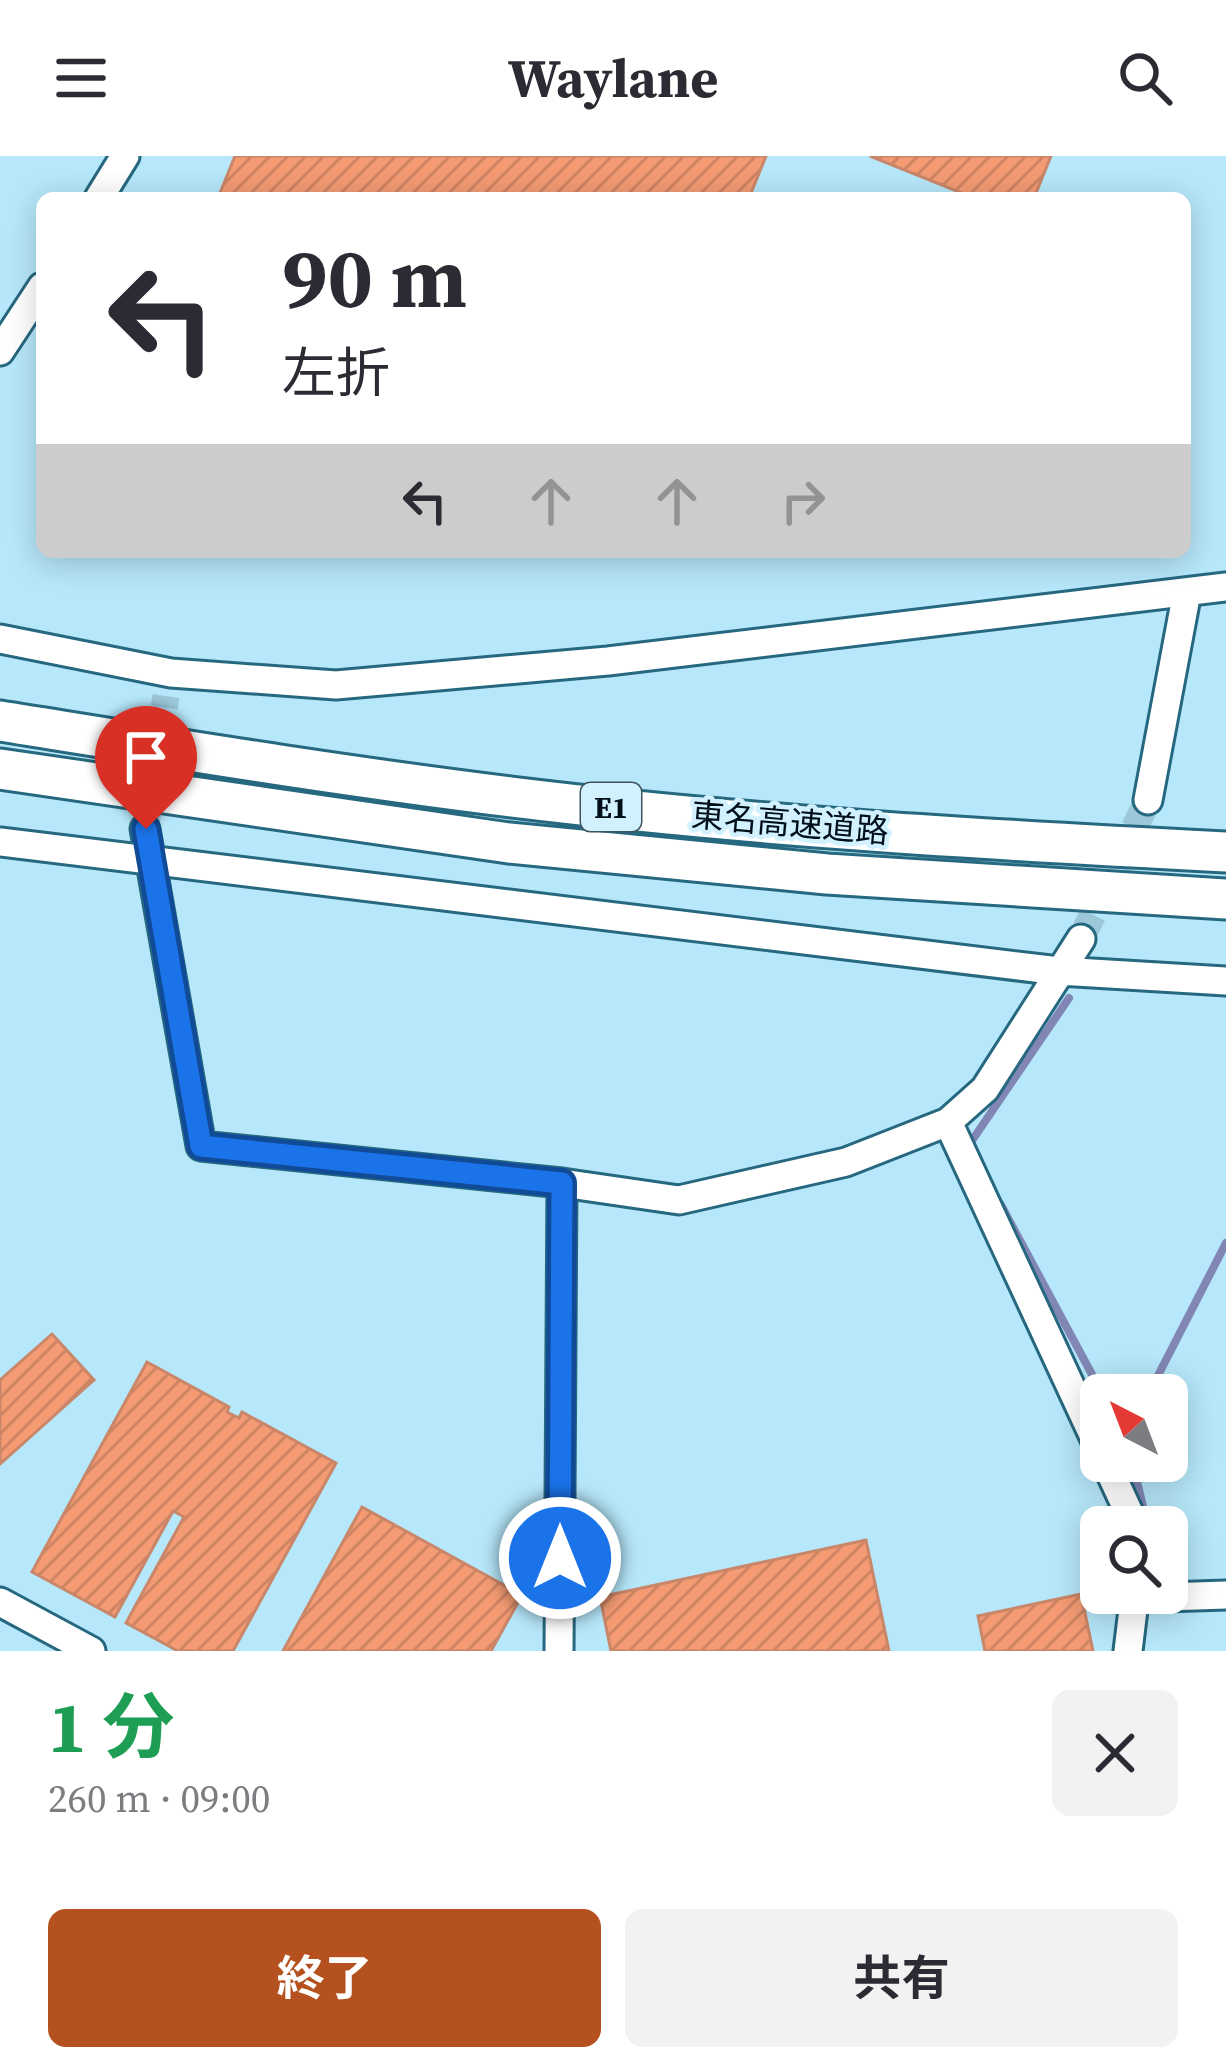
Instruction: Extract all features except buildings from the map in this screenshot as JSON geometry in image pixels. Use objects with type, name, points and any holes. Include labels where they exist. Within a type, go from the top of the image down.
[{"type":"highway","name":"東名高速道路","points":[[0,721],[514,798],[822,827],[1226,852]]},
{"type":"highway","name":"東名高速道路","points":[[0,769],[509,843],[826,874],[1226,899]]},
{"type":"street","points":[[103,192],[125,156]]},
{"type":"street","points":[[0,351],[36,296]]},
{"type":"street","points":[[0,639],[169,685],[336,685],[608,661],[1226,587]]},
{"type":"street","points":[[1148,800],[1187,592]]},
{"type":"street","points":[[146,829],[201,1146],[562,1183],[679,1200],[846,1162],[948,1122],[985,1089],[1081,939]]},
{"type":"street","points":[[0,842],[1059,971],[1226,981]]},
{"type":"street","points":[[948,1122],[1080,1407]]},
{"type":"street","points":[[559,1651],[562,1183]]},
{"type":"street","points":[[1188,1595],[1226,1595]]},
{"type":"street","points":[[0,1601],[91,1651]]},
{"type":"street","points":[[1128,1651],[1133,1614]]},
{"type":"waterway","points":[[969,1145],[1069,998]]},
{"type":"waterway","points":[[1001,1205],[1092,1374]]},
{"type":"waterway","points":[[1159,1374],[1226,1243]]},
{"type":"waterway","points":[[1137,1482],[1143,1506]]},
{"type":"tunnel","points":[[145,829],[166,696]]},
{"type":"tunnel","points":[[1081,939],[1148,800]]},
{"type":"route","points":[[146,829],[201,1146],[562,1183],[560,1558]]}]
